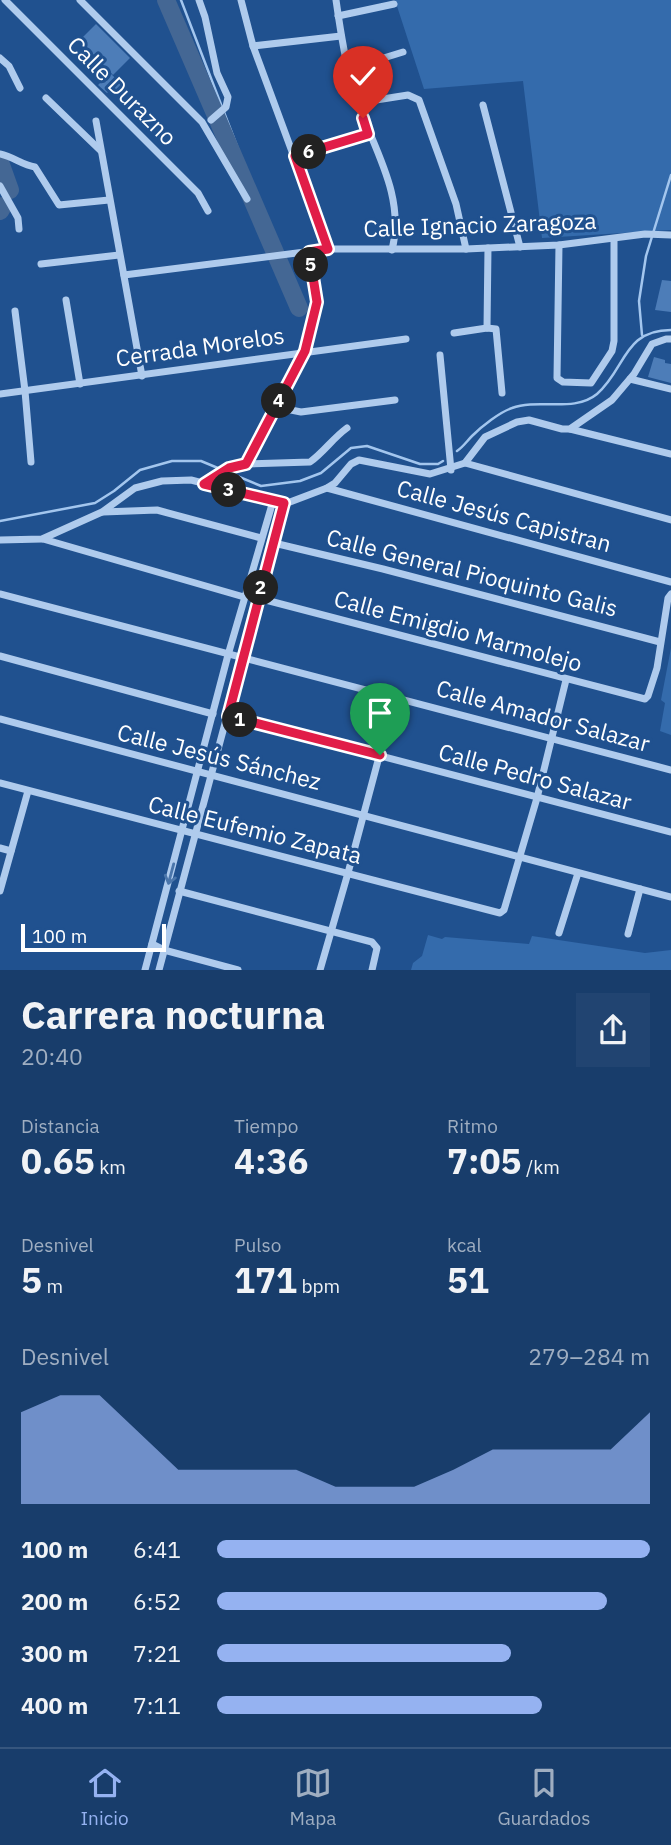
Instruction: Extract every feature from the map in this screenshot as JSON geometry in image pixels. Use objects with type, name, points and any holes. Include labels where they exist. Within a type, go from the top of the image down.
[{"type":"street","name":"Calle Durazno","points":[[5,0],[198,193],[208,211]]},
{"type":"street","points":[[80,0],[202,122],[247,200]]},
{"type":"street","points":[[199,0],[217,73],[228,97],[226,107],[211,120]]},
{"type":"street","points":[[241,0],[253,46],[328,249]]},
{"type":"street","points":[[336,0],[341,36],[357,103],[391,189],[397,212],[392,250]]},
{"type":"street","points":[[338,16],[394,4]]},
{"type":"street","points":[[253,46],[341,36]]},
{"type":"street","points":[[348,69],[402,52]]},
{"type":"street","points":[[0,58],[9,66],[20,88]]},
{"type":"street","points":[[357,103],[408,95],[416,97],[427,116],[456,204],[466,249]]},
{"type":"street","points":[[46,98],[101,150]]},
{"type":"street","points":[[483,104],[520,247]]},
{"type":"street","points":[[96,121],[142,376]]},
{"type":"street","points":[[295,156],[368,134]]},
{"type":"street","points":[[0,154],[9,156],[26,167],[35,167],[59,205],[109,201]]},
{"type":"street","points":[[0,186],[18,218],[19,229]]},
{"type":"street","name":"Calle Ignacio Zaragoza","points":[[124,275],[328,249],[520,247],[645,234],[671,235]]},
{"type":"street","points":[[559,245],[557,375],[559,381],[591,383],[612,351],[614,341],[614,239]]},
{"type":"street","points":[[486,328],[488,248]]},
{"type":"street","points":[[246,464],[305,351],[317,302],[309,252]]},
{"type":"street","points":[[41,264],[119,255]]},
{"type":"street","points":[[66,300],[80,384]]},
{"type":"street","points":[[15,311],[31,462]]},
{"type":"street","points":[[454,333],[495,328],[498,334],[502,393]]},
{"type":"street","name":"Cerrada Morelos","points":[[0,394],[406,339]]},
{"type":"street","points":[[570,429],[611,400],[630,379],[649,347],[666,339],[671,340]]},
{"type":"street","points":[[440,355],[451,470]]},
{"type":"street","points":[[630,379],[671,389]]},
{"type":"street","points":[[276,407],[301,412],[395,400]]},
{"type":"street","points":[[42,539],[102,512],[120,497],[142,486],[179,480],[284,503],[327,488],[335,483],[351,464],[362,459],[426,474],[451,470],[465,464],[485,437],[517,422],[528,420],[671,454]]},
{"type":"street","points":[[204,484],[229,468],[246,464],[310,461],[347,428]]},
{"type":"street","points":[[465,464],[671,520]]},
{"type":"street","name":"Calle Jesús Capistran","points":[[327,488],[671,582]]},
{"type":"street","points":[[145,970],[228,655],[273,501]]},
{"type":"street","points":[[159,970],[284,503]]},
{"type":"street","points":[[102,512],[157,510],[261,538]]},
{"type":"street","points":[[0,540],[42,539],[244,597]]},
{"type":"street","name":"Calle General Pioquinto Galis","points":[[274,543],[660,642]]},
{"type":"street","name":"Calle Amador Salazar","points":[[0,594],[671,770]]},
{"type":"street","points":[[660,642],[671,594]]},
{"type":"street","name":"Calle Emigdio Marmolejo","points":[[258,598],[566,680],[647,698],[657,668],[660,642]]},
{"type":"street","points":[[0,656],[212,714]]},
{"type":"street","points":[[520,857],[566,680]]},
{"type":"street","points":[[320,970],[395,697]]},
{"type":"street","name":"Calle Pedro Salazar","points":[[228,716],[671,832]]},
{"type":"street","name":"Calle Jesús Sánchez","points":[[0,719],[671,897]]},
{"type":"street","name":"Calle Eufemio Zapata","points":[[0,783],[502,912],[520,857]]},
{"type":"street","points":[[0,891],[28,790]]},
{"type":"street","points":[[0,848],[11,851]]},
{"type":"street","points":[[559,933],[578,873]]},
{"type":"street","points":[[628,934],[640,889]]},
{"type":"street","points":[[179,891],[372,943],[377,948],[372,970]]},
{"type":"street","points":[[152,944],[164,950],[238,970]]},
{"type":"shaded area","points":[[395,0],[671,0],[671,230],[542,238],[523,81],[424,89]]},
{"type":"shaded area","points":[[671,648],[671,735],[660,731],[665,703],[661,700]]},
{"type":"shaded area","points":[[428,935],[442,939],[445,937],[529,944],[532,936],[645,953],[671,950],[671,970],[411,970],[413,963],[422,956]]},
{"type":"building","points":[[96,24],[130,58],[113,75],[80,40]]},
{"type":"building","points":[[110,73],[135,97],[128,102],[114,87],[107,93],[98,85]]},
{"type":"building","points":[[662,280],[671,281],[671,312],[655,310]]},
{"type":"building","points":[[654,357],[671,364],[671,383],[648,377]]},
{"type":"waterway","points":[[166,0],[299,308]]},
{"type":"waterway","points":[[181,0],[299,308]]},
{"type":"waterway","points":[[0,162],[10,190]]},
{"type":"waterway","points":[[642,335],[639,301],[646,256],[671,175]]},
{"type":"waterway","points":[[0,211],[3,206]]},
{"type":"waterway","points":[[457,451],[486,424],[512,408],[588,400],[607,384],[627,353],[643,336],[671,330]]},
{"type":"waterway","points":[[0,521],[95,503],[140,470],[172,461],[201,461],[261,486],[300,481],[321,473],[351,448],[367,446],[420,464],[438,464],[443,461]]},
{"type":"route","points":[[363,118],[368,134],[295,156],[328,249],[309,252],[317,302],[305,351],[246,464],[229,468],[204,484],[284,503],[228,716],[380,755]]}]
